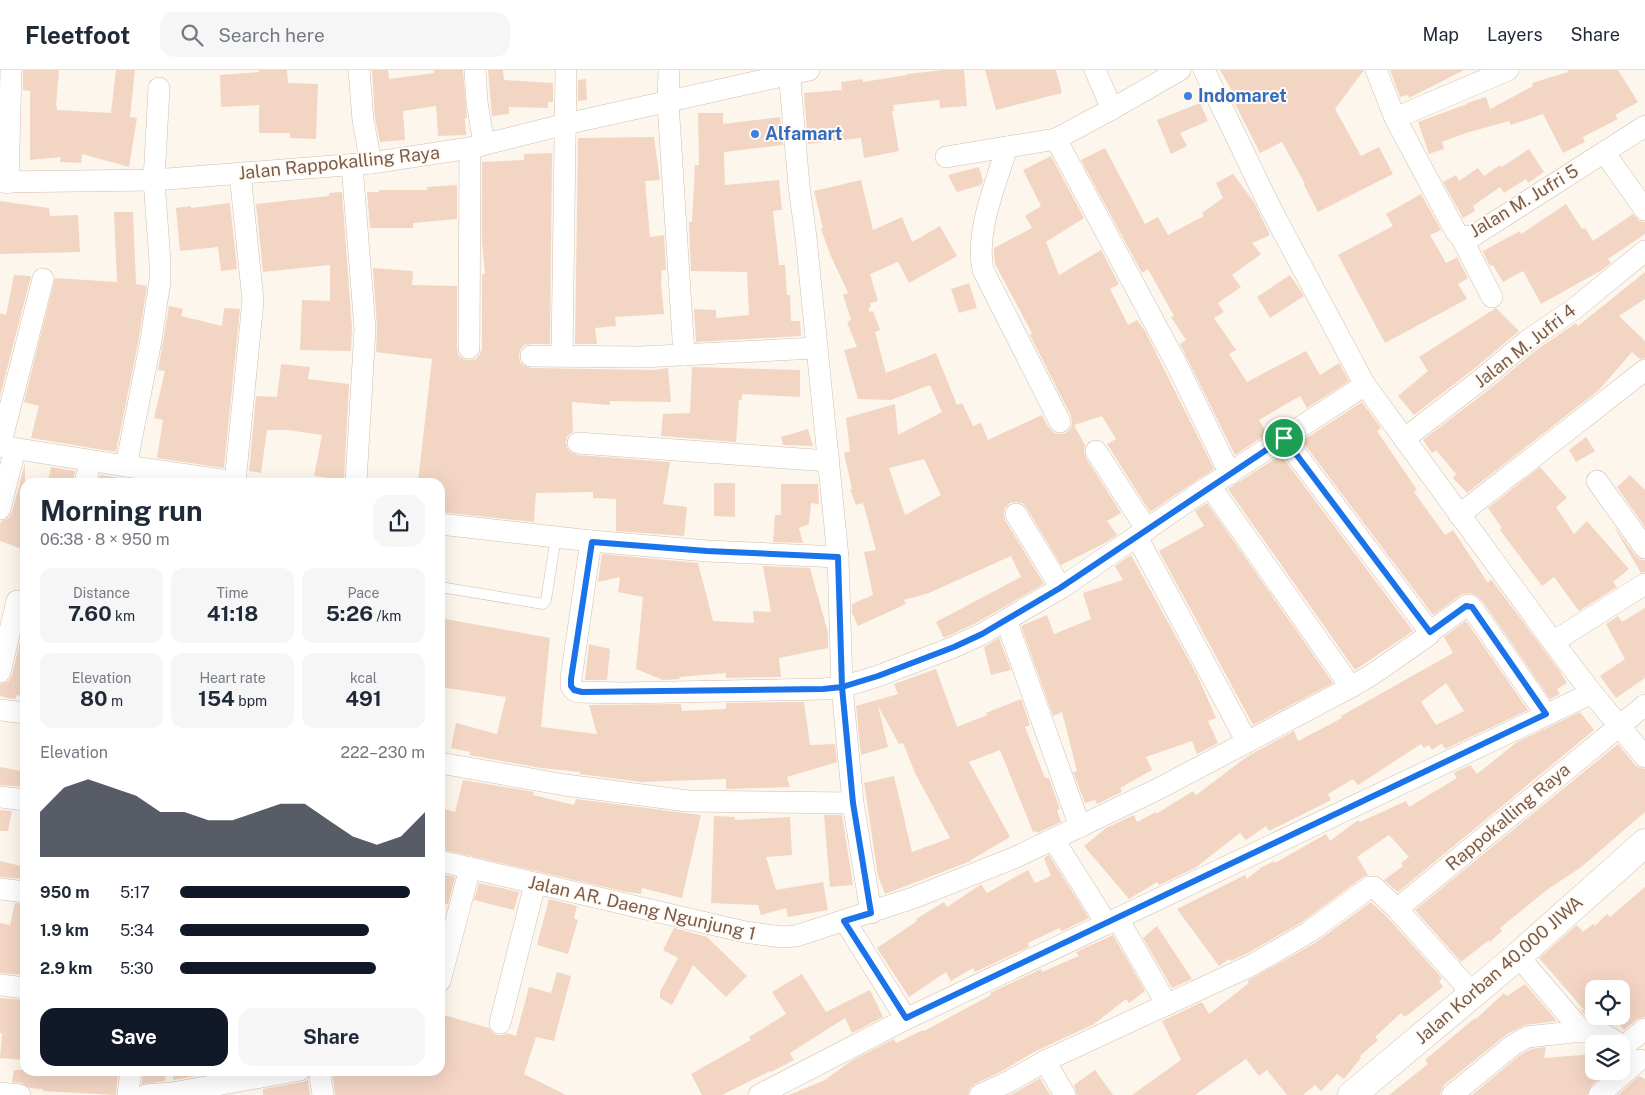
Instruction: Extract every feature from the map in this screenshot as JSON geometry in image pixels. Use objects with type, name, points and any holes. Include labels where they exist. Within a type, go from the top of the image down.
[{"type":"street","points":[[4,182],[11,70]]},
{"type":"street","points":[[356,478],[365,329],[363,120],[359,70]]},
{"type":"street","points":[[469,348],[477,146],[475,70]]},
{"type":"street","points":[[562,356],[566,70]]},
{"type":"street","points":[[670,70],[668,102],[684,355]]},
{"type":"street","points":[[1096,70],[1112,109]]},
{"type":"street","points":[[946,157],[1056,139],[1180,70]]},
{"type":"street","points":[[1204,70],[1271,209],[1365,385],[1553,642],[1645,757]]},
{"type":"street","name":"Jalan M. Jufri 5","points":[[1376,70],[1395,118],[1456,232],[1461,237],[1473,236],[1645,126]]},
{"type":"street","points":[[1395,118],[1508,70]]},
{"type":"street","points":[[796,72],[799,186],[806,238],[838,557],[842,687],[853,803],[871,913]]},
{"type":"street","name":"Jalan Rappokalling Raya","points":[[4,182],[154,180],[362,164],[477,146],[796,72]]},
{"type":"street","points":[[126,466],[151,340],[160,281],[154,180],[159,88]]},
{"type":"street","points":[[1056,139],[1176,363],[1230,474]]},
{"type":"street","points":[[1008,147],[983,228],[980,257],[983,270],[1060,422]]},
{"type":"street","points":[[1604,152],[1645,210]]},
{"type":"street","points":[[235,478],[253,300],[240,173]]},
{"type":"street","points":[[1461,237],[1492,297]]},
{"type":"street","name":"Jalan M. Jufri 4","points":[[1404,439],[1483,378],[1527,341],[1581,303],[1645,251]]},
{"type":"street","points":[[43,279],[0,446],[208,478]]},
{"type":"street","points":[[531,356],[684,355],[816,348]]},
{"type":"street","points":[[1459,515],[1645,370]]},
{"type":"street","points":[[592,542],[571,679],[571,686],[574,690],[582,692],[623,693],[842,687],[878,676],[954,647],[982,634],[1060,588],[1210,486],[1365,385]]},
{"type":"street","points":[[1284,438],[1430,632]]},
{"type":"street","points":[[578,444],[829,461]]},
{"type":"street","points":[[0,509],[16,449]]},
{"type":"street","points":[[1096,451],[1142,533],[1247,742]]},
{"type":"street","points":[[86,478],[91,460]]},
{"type":"street","points":[[1597,481],[1645,548]]},
{"type":"street","points":[[1210,486],[1351,687]]},
{"type":"street","points":[[1016,514],[1060,588]]},
{"type":"street","points":[[445,525],[592,542],[707,551],[838,557]]},
{"type":"street","points":[[1553,642],[1645,584]]},
{"type":"street","points":[[0,672],[14,600]]},
{"type":"street","name":"Jalan AR. Daeng Ngunjung 1","points":[[445,862],[765,935],[796,936],[871,913],[974,874],[1054,840],[1351,687],[1421,641],[1430,632],[1466,606],[1472,607],[1546,714]]},
{"type":"street","points":[[1006,620],[1080,827]]},
{"type":"street","points":[[759,1095],[906,1018],[1112,922],[1592,692]]},
{"type":"street","name":"Rappokalling Raya","points":[[1397,909],[1645,705]]},
{"type":"street","points":[[0,710],[20,712]]},
{"type":"street","points":[[445,764],[582,788],[688,801],[853,803]]},
{"type":"street","points":[[0,797],[20,799]]},
{"type":"street","points":[[1054,840],[1167,1004]]},
{"type":"street","name":"Jalan Korban 40.000 JIWA","points":[[1352,1095],[1474,994],[1645,843]]},
{"type":"street","points":[[445,957],[470,868]]},
{"type":"street","points":[[500,1023],[535,884]]},
{"type":"street","points":[[980,1095],[1010,1082],[1045,1061],[1252,965],[1290,945],[1367,888],[1374,887],[1397,909],[1474,994]]},
{"type":"street","points":[[0,889],[20,891]]},
{"type":"street","points":[[844,921],[906,1018]]},
{"type":"street","points":[[1518,956],[1582,1031]]},
{"type":"street","points":[[0,985],[20,987]]},
{"type":"street","points":[[1630,1052],[1645,1029]]},
{"type":"street","points":[[1452,1095],[1520,1040],[1545,1034],[1582,1031],[1604,1035]]},
{"type":"street","points":[[1045,1061],[1065,1095]]},
{"type":"street","points":[[128,1095],[130,1076]]},
{"type":"street","points":[[146,1095],[172,1093],[267,1076]]},
{"type":"street","points":[[320,1076],[323,1095]]},
{"type":"street","points":[[1599,1095],[1610,1080]]},
{"type":"street","points":[[0,1093],[20,1095]]},
{"type":"lane","points":[[445,588],[543,604],[546,600],[556,538]]},
{"type":"building","points":[[23,70],[59,70],[57,110],[111,113],[116,70],[135,70],[130,117],[137,118],[129,167],[82,154],[81,163],[60,162],[61,157],[30,160],[30,91],[23,90]]},
{"type":"building","points":[[259,70],[287,70],[288,83],[318,84],[316,139],[290,138],[290,133],[259,133],[259,105],[221,107],[220,75],[259,72]]},
{"type":"building","points":[[372,70],[388,70],[389,79],[434,73],[434,70],[463,70],[467,118],[465,118],[466,135],[438,136],[436,106],[403,111],[405,140],[380,142],[375,118]]},
{"type":"building","points":[[488,70],[503,70],[504,80],[553,83],[553,102],[548,102],[548,108],[509,107],[509,114],[492,116]]},
{"type":"building","points":[[944,70],[964,70],[967,106],[940,108],[939,100],[893,105],[894,111],[892,111],[899,151],[864,158],[861,138],[808,144],[804,93],[842,90],[841,82],[863,79],[863,82]]},
{"type":"building","points":[[985,70],[1056,70],[1062,93],[996,110]]},
{"type":"building","points":[[1220,70],[1364,70],[1335,109],[1361,156],[1379,147],[1393,174],[1318,212],[1282,142],[1260,153],[1232,98],[1235,96]]},
{"type":"building","points":[[1390,70],[1464,70],[1409,98],[1408,95],[1400,97]]},
{"type":"building","points":[[1567,70],[1618,70],[1638,102],[1615,115],[1618,119],[1583,137],[1585,142],[1563,153],[1543,114],[1511,125],[1509,121],[1466,133],[1442,142],[1444,149],[1429,154],[1418,122],[1486,97],[1490,109],[1533,86],[1532,83],[1568,72]]},
{"type":"building","points":[[586,79],[587,100],[578,101],[578,80]]},
{"type":"building","points":[[1200,103],[1208,121],[1180,133],[1187,146],[1171,154],[1157,120]]},
{"type":"building","points":[[698,113],[723,113],[723,124],[780,117],[783,145],[724,152],[725,185],[779,180],[782,210],[773,211],[779,265],[785,265],[787,295],[790,295],[791,321],[800,321],[801,336],[696,342],[694,309],[716,310],[716,318],[749,315],[747,272],[691,271],[689,222],[692,222],[695,165],[699,165]]},
{"type":"building","points":[[654,137],[660,180],[645,181],[650,237],[664,235],[666,270],[662,270],[661,283],[664,314],[615,317],[616,326],[595,328],[597,344],[575,344],[578,138]]},
{"type":"building","points":[[1105,148],[1145,224],[1158,217],[1168,235],[1204,216],[1202,213],[1223,198],[1216,183],[1233,174],[1254,202],[1270,235],[1252,243],[1261,254],[1232,275],[1241,287],[1218,303],[1224,312],[1214,318],[1236,350],[1229,354],[1247,382],[1306,351],[1320,375],[1339,363],[1349,381],[1307,408],[1300,396],[1259,420],[1267,434],[1235,455],[1180,344],[1186,340],[1171,317],[1174,316],[1148,269],[1142,273],[1081,160]]},
{"type":"building","points":[[1529,149],[1544,172],[1528,183],[1526,179],[1504,193],[1500,187],[1473,206],[1475,211],[1463,218],[1443,182],[1456,175],[1459,181],[1478,168],[1484,176],[1500,165],[1502,167]]},
{"type":"building","points":[[552,153],[550,344],[524,345],[520,350],[520,362],[524,366],[531,368],[654,370],[668,368],[671,402],[610,401],[610,405],[572,402],[573,432],[567,436],[566,443],[571,453],[577,455],[670,462],[663,504],[687,507],[684,536],[616,531],[616,499],[593,498],[593,492],[536,493],[534,522],[445,513],[445,478],[418,478],[432,359],[376,352],[377,328],[373,268],[413,271],[412,285],[457,286],[458,355],[463,359],[476,359],[482,348],[482,274],[485,274],[482,241],[482,162],[524,160],[524,154]]},
{"type":"building","points":[[1051,156],[1084,218],[1046,242],[1059,275],[1101,250],[1119,284],[1110,289],[1128,325],[1137,320],[1145,331],[1214,469],[1150,512],[1107,444],[1116,439],[1102,416],[1074,425],[1085,445],[1086,458],[1121,513],[1107,521],[1117,535],[1061,565],[1026,507],[1022,503],[1010,503],[1005,508],[1005,520],[1044,584],[976,623],[944,638],[936,622],[1021,577],[1011,556],[929,593],[904,600],[906,604],[858,626],[852,613],[852,604],[873,595],[864,552],[876,550],[863,503],[856,505],[850,489],[852,489],[844,453],[850,451],[846,418],[895,404],[898,435],[942,412],[930,385],[891,400],[858,399],[844,350],[857,347],[847,322],[851,320],[843,295],[848,293],[821,229],[823,228],[814,191],[861,180],[873,230],[902,217],[912,242],[940,226],[957,256],[909,283],[898,262],[870,274],[878,301],[870,303],[871,307],[868,309],[870,312],[873,311],[880,330],[875,332],[886,373],[936,353],[957,405],[962,403],[973,426],[981,423],[988,440],[1042,415],[1049,428],[1054,433],[1060,434],[1066,433],[1071,428],[1071,416],[1030,335],[1032,333],[995,264],[994,248],[1032,228],[1025,216],[1041,206],[1023,170]],"holes":[[[924,459],[941,495],[905,515],[889,468]]]},
{"type":"building","points":[[979,167],[983,181],[981,185],[957,192],[948,175]]},
{"type":"building","points":[[457,185],[457,219],[413,223],[413,228],[370,228],[367,192],[379,192],[379,190],[427,190],[427,187]]},
{"type":"building","points":[[342,192],[352,329],[351,351],[300,350],[302,300],[330,301],[330,265],[263,272],[256,204],[329,196],[329,193]]},
{"type":"building","points":[[1421,194],[1441,230],[1430,235],[1446,263],[1457,257],[1468,278],[1458,284],[1467,299],[1385,343],[1338,255],[1393,226],[1386,214]]},
{"type":"building","points":[[0,201],[49,208],[50,216],[78,215],[80,252],[0,254]]},
{"type":"building","points":[[230,203],[237,269],[221,271],[218,247],[180,251],[176,208]]},
{"type":"building","points":[[1566,204],[1582,229],[1585,228],[1593,241],[1633,214],[1639,221],[1645,222],[1645,234],[1608,259],[1611,263],[1602,270],[1541,304],[1523,271],[1503,282],[1493,265],[1490,266],[1480,246],[1483,251],[1520,231],[1521,234]]},
{"type":"building","points":[[114,212],[133,212],[136,284],[147,286],[139,338],[116,452],[31,438],[39,406],[24,402],[55,278],[117,282]]},
{"type":"building","points":[[1645,272],[1645,299],[1619,316],[1645,341],[1645,358],[1640,359],[1632,352],[1599,390],[1467,493],[1453,478],[1456,474],[1436,450],[1432,453],[1423,440],[1491,388],[1535,351],[1576,323],[1578,326]]},
{"type":"building","points":[[14,275],[31,276],[0,396],[0,313],[6,315]]},
{"type":"building","points":[[1290,275],[1304,296],[1270,318],[1257,297]]},
{"type":"building","points":[[969,283],[977,308],[959,313],[951,289]]},
{"type":"building","points":[[169,306],[183,309],[181,316],[222,326],[224,308],[240,309],[224,468],[157,458],[163,420],[154,418],[165,371],[158,370]]},
{"type":"building","points":[[1496,308],[1519,331],[1414,415],[1398,396],[1428,371],[1419,357]]},
{"type":"building","points":[[281,364],[310,367],[308,379],[349,384],[344,478],[314,476],[322,435],[288,430],[267,430],[261,473],[249,471],[256,396],[277,397]]},
{"type":"building","points":[[692,367],[800,370],[800,397],[742,394],[742,400],[739,400],[736,442],[661,436],[663,414],[690,413]]},
{"type":"building","points":[[1362,402],[1381,428],[1377,431],[1417,490],[1414,492],[1445,535],[1453,530],[1488,583],[1491,579],[1559,670],[1567,683],[1557,689],[1560,694],[1550,699],[1477,596],[1471,593],[1462,594],[1433,615],[1302,441]]},
{"type":"building","points":[[808,429],[813,446],[783,445],[781,437]]},
{"type":"building","points":[[1586,437],[1595,451],[1576,462],[1569,450]]},
{"type":"building","points":[[1281,455],[1413,631],[1355,670],[1228,489]]},
{"type":"building","points":[[25,463],[25,478],[21,478]]},
{"type":"building","points":[[51,467],[75,471],[74,478],[49,478]]},
{"type":"building","points":[[1540,467],[1567,498],[1556,507],[1574,534],[1587,521],[1629,569],[1613,582],[1617,587],[1579,611],[1554,577],[1542,586],[1500,530],[1502,528],[1488,508]]},
{"type":"building","points":[[100,475],[121,478],[99,478]]},
{"type":"building","points":[[1630,475],[1645,490],[1645,527],[1617,487]]},
{"type":"building","points":[[20,482],[20,548],[0,541],[1,521],[9,518]]},
{"type":"building","points":[[714,483],[735,483],[735,517],[714,516]]},
{"type":"building","points":[[781,484],[818,484],[819,504],[811,503],[809,524],[799,528],[803,543],[773,542],[775,515],[781,515]]},
{"type":"building","points":[[1207,503],[1333,683],[1253,725],[1159,551],[1204,526],[1195,511]]},
{"type":"building","points":[[1613,525],[1635,555],[1639,559],[1645,560],[1645,572],[1641,573]]},
{"type":"building","points":[[602,554],[698,563],[713,621],[754,623],[753,611],[771,612],[763,566],[810,568],[828,633],[828,648],[779,658],[781,677],[726,678],[726,673],[663,680],[636,669],[643,597],[618,592],[620,577],[598,582]]},
{"type":"building","points":[[1131,555],[1197,675],[1216,718],[1208,721],[1218,743],[1197,754],[1192,741],[1146,757],[1152,770],[1120,788],[1122,792],[1097,804],[1095,800],[1085,803],[1073,772],[1077,771],[1062,712],[1053,716],[1021,626],[1047,615],[1054,634],[1091,619],[1083,593],[1123,580],[1115,566]]},
{"type":"building","points":[[1645,608],[1645,678],[1616,698],[1600,676],[1625,659],[1606,624],[1618,616],[1622,622]]},
{"type":"building","points":[[445,619],[550,638],[541,727],[597,734],[589,705],[681,704],[682,711],[726,709],[726,703],[804,702],[810,745],[835,744],[837,762],[787,777],[790,787],[726,789],[726,779],[641,782],[541,768],[469,755],[470,752],[451,748],[456,723],[497,734],[506,697],[445,688]]},
{"type":"building","points":[[1466,621],[1528,710],[1445,749],[1442,743],[1432,750],[1429,745],[1424,748],[1421,744],[1358,785],[1353,779],[1328,794],[1331,800],[1269,831],[1266,826],[1246,840],[1240,833],[1195,868],[1159,885],[1157,882],[1129,899],[1084,846],[1106,828],[1134,815],[1137,822],[1156,812],[1156,814],[1193,791],[1196,795],[1248,756],[1294,731],[1298,741],[1342,718],[1341,716],[1453,653],[1444,637]],"holes":[[[1446,683],[1464,711],[1436,725],[1421,702]]]},
{"type":"building","points":[[999,638],[1011,670],[991,675],[984,647]]},
{"type":"building","points":[[20,642],[20,696],[17,695],[15,699],[0,696],[0,684],[9,681]]},
{"type":"building","points":[[589,644],[610,649],[607,680],[585,680]]},
{"type":"building","points":[[936,669],[957,727],[1021,699],[1030,725],[1025,727],[1045,778],[1049,778],[1060,809],[1057,810],[1061,822],[1037,833],[1036,831],[1033,832],[1000,750],[969,762],[1010,837],[971,861],[885,894],[878,876],[864,783],[894,776],[912,852],[950,838],[915,773],[903,743],[899,744],[878,706],[888,747],[861,755],[856,706],[898,694],[894,684]]},
{"type":"building","points":[[1580,712],[1594,730],[1398,892],[1384,880],[1403,866],[1401,863],[1409,857],[1389,835],[1357,857],[1368,875],[1302,922],[1246,954],[1231,961],[1229,959],[1219,966],[1177,909],[1245,875],[1247,879],[1262,867],[1274,861],[1275,863],[1326,834],[1330,841],[1358,820],[1360,822],[1406,801],[1409,807],[1457,778],[1454,774],[1455,772],[1470,765],[1477,774],[1517,742]]},
{"type":"building","points":[[1618,744],[1635,765],[1645,769],[1645,812],[1580,868],[1548,889],[1500,928],[1502,931],[1490,942],[1489,940],[1461,962],[1415,910]]},
{"type":"building","points":[[0,767],[20,771],[20,787],[0,785]]},
{"type":"building","points":[[463,780],[534,792],[533,795],[574,805],[576,799],[701,815],[682,898],[642,888],[641,894],[622,891],[445,850],[445,809],[455,812]]},
{"type":"building","points":[[0,810],[12,811],[8,831],[0,831]]},
{"type":"building","points":[[824,815],[842,815],[853,885],[830,887]]},
{"type":"building","points":[[714,816],[735,817],[735,820],[790,817],[792,855],[766,857],[776,890],[823,882],[828,910],[788,917],[786,908],[761,915],[758,905],[711,903]]},
{"type":"building","points":[[1049,855],[1089,918],[1062,931],[1059,928],[1028,943],[1029,947],[975,972],[973,968],[951,981],[946,972],[909,997],[877,948],[917,921],[916,919],[944,902],[947,907],[981,884],[987,893],[1028,870],[1035,883],[1051,876],[1044,858]]},
{"type":"building","points":[[0,861],[20,866],[20,879],[0,877]]},
{"type":"building","points":[[445,875],[455,877],[448,904],[445,903]]},
{"type":"building","points":[[479,883],[519,892],[514,910],[474,900]]},
{"type":"building","points":[[1645,887],[1645,1017],[1638,1019],[1624,1030],[1620,1025],[1630,1025],[1630,980],[1585,980],[1585,1011],[1539,958],[1577,925],[1583,932],[1593,924],[1595,926],[1607,914],[1610,917]]},
{"type":"building","points":[[549,899],[577,906],[574,918],[578,920],[568,954],[537,945]]},
{"type":"building","points":[[1371,902],[1442,978],[1439,981],[1443,987],[1405,1017],[1401,1013],[1375,1037],[1378,1040],[1360,1056],[1361,1058],[1344,1079],[1337,1074],[1321,1091],[1315,1085],[1303,1095],[1287,1095],[1267,1070],[1259,1076],[1246,1059],[1195,1095],[1132,1095],[1181,1060],[1162,1021],[1202,1002],[1209,1014],[1249,983],[1247,981],[1315,943]]},
{"type":"building","points":[[15,903],[20,904],[20,975],[0,973],[0,923],[10,925]]},
{"type":"building","points":[[1157,926],[1192,979],[1172,988],[1143,938]]},
{"type":"building","points":[[674,928],[707,937],[747,976],[726,997],[693,965],[672,1005],[660,998],[660,992],[678,958],[663,950]]},
{"type":"building","points":[[1113,935],[1145,991],[1129,1003],[1126,999],[1094,1024],[1034,1052],[1004,1070],[975,1084],[970,1088],[968,1095],[789,1095],[825,1080],[851,1061],[894,1039],[896,1043],[924,1031],[991,995],[990,993],[1041,969],[1042,972],[1079,956],[1076,952]]},
{"type":"building","points":[[557,972],[571,976],[554,1041],[536,1037],[524,1074],[566,1095],[335,1095],[333,1076],[445,1076],[445,1015],[489,1028],[496,1035],[507,1033],[516,1036],[529,987],[551,993]]},
{"type":"building","points":[[802,974],[826,1012],[870,990],[883,1017],[852,1033],[845,1018],[790,1053],[794,1060],[722,1095],[702,1095],[691,1074],[751,1040],[749,1037],[786,1014],[772,992]]},
{"type":"building","points":[[1525,984],[1557,1021],[1525,1025],[1507,1034],[1444,1085],[1440,1095],[1389,1095],[1428,1064],[1425,1060],[1476,1019],[1504,993],[1507,996]]},
{"type":"building","points":[[0,998],[20,1000],[20,1060],[0,1058],[2,1033],[0,1033]]},
{"type":"building","points":[[1546,1047],[1544,1058],[1585,1055],[1585,1080],[1597,1080],[1591,1086],[1587,1095],[1472,1095],[1520,1055],[1531,1049]]},
{"type":"building","points":[[14,1070],[20,1070],[20,1076],[118,1076],[116,1095],[43,1091],[43,1089],[30,1088],[22,1083],[12,1082]]},
{"type":"building","points":[[1095,1070],[1113,1095],[1077,1095],[1074,1085]]},
{"type":"building","points":[[143,1076],[166,1076],[165,1081],[142,1084]]},
{"type":"building","points":[[173,1076],[195,1076],[173,1080]]},
{"type":"building","points":[[1639,1076],[1645,1079],[1645,1095],[1618,1095]]},
{"type":"building","points":[[1040,1078],[1050,1095],[1010,1095],[1016,1092]]},
{"type":"building","points":[[308,1080],[310,1095],[263,1095],[263,1089]]},
{"type":"place","name":"Indomaret","points":[[1188,96]]},
{"type":"place","name":"Alfamart","points":[[755,134]]},
{"type":"route","points":[[1284,438],[1060,588],[982,634],[954,647],[878,676],[842,687],[823,689],[623,693],[578,692],[571,686],[592,542],[707,551],[838,557],[842,687],[853,803],[871,913],[844,921],[906,1018],[1118,919],[1546,714],[1472,607],[1466,606],[1430,632],[1284,438]]}]
